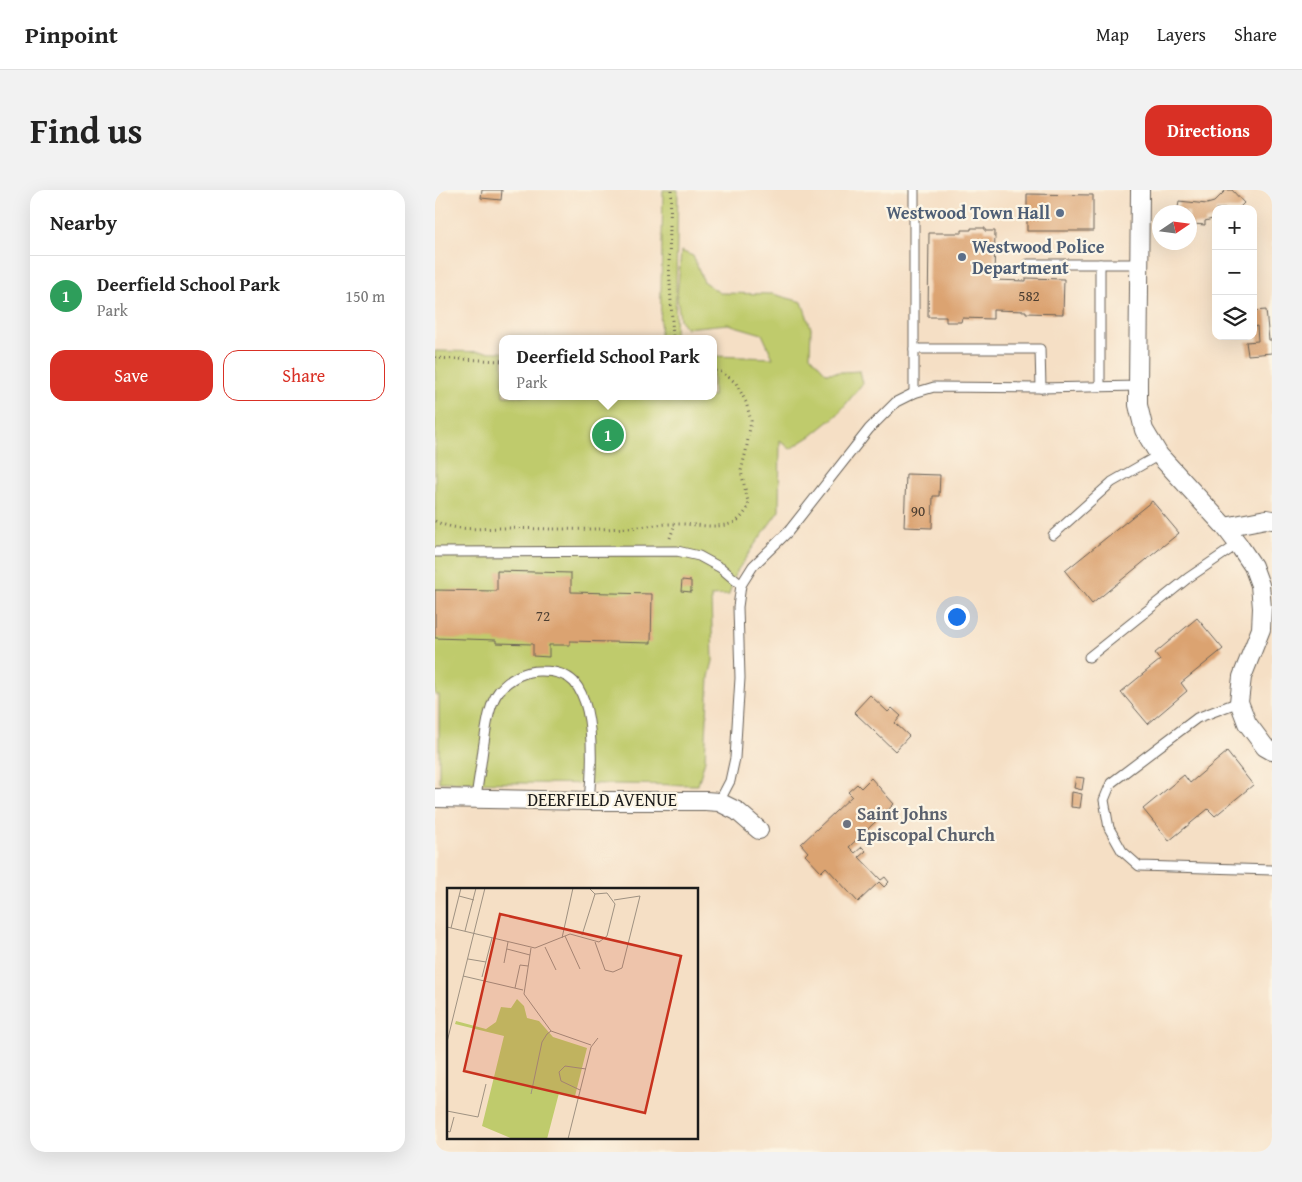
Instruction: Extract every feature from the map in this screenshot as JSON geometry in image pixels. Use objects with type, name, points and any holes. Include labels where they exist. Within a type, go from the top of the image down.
[{"type":"street","points":[[1140,190],[1138,405],[1144,430],[1159,455],[1225,527],[1253,566],[1260,586],[1266,631],[1242,677],[1239,702],[1247,723],[1265,747],[1272,751]]},
{"type":"street","points":[[1225,527],[1266,519],[1272,520]]},
{"type":"street","name":"DEERFIELD AVENUE","points":[[435,798],[589,801],[705,800],[719,802],[737,811],[759,830]]},
{"type":"lane","points":[[914,190],[914,393]]},
{"type":"lane","points":[[1028,264],[1139,264]]},
{"type":"lane","points":[[1100,386],[1101,264]]},
{"type":"lane","points":[[914,349],[1040,349],[1041,388]]},
{"type":"lane","points":[[719,802],[730,781],[735,758],[740,678],[738,607],[741,584],[753,566],[787,532],[869,429],[896,402],[914,393],[934,387],[1041,388],[1138,386]]},
{"type":"lane","points":[[1053,535],[1112,482],[1159,455]]},
{"type":"lane","points":[[1089,657],[1188,578],[1238,544]]},
{"type":"lane","points":[[435,552],[677,551],[699,556],[721,568],[741,584]]},
{"type":"lane","points":[[476,798],[489,714],[499,692],[511,680],[524,672],[541,671],[559,673],[573,681],[582,694],[589,719],[592,763],[589,801]]},
{"type":"lane","points":[[1239,702],[1197,718],[1111,783],[1104,800],[1109,828],[1122,851],[1139,866],[1272,870]]},
{"type":"path","points":[[671,190],[669,264],[673,335]]},
{"type":"path","points":[[435,358],[499,360]]},
{"type":"path","points":[[435,521],[444,526],[459,528],[542,529],[628,528],[675,524],[717,526],[732,524],[742,517],[749,506],[741,471],[751,421],[746,402],[736,384],[722,372],[717,371]]},
{"type":"green space","points":[[663,190],[678,190],[675,335],[660,335]]},
{"type":"green space","points":[[681,251],[693,256],[704,282],[720,293],[773,294],[802,302],[811,328],[810,355],[826,373],[860,371],[863,383],[837,415],[811,436],[790,449],[780,440],[779,511],[735,574],[729,595],[711,596],[713,661],[709,677],[705,760],[698,785],[439,782],[439,695],[435,695],[435,351],[499,352],[499,400],[717,400],[717,356],[773,358],[762,334],[728,324],[686,328],[680,320],[677,297]]},
{"type":"building","points":[[482,190],[502,190],[501,200],[481,198]]},
{"type":"building","points":[[1226,190],[1232,190],[1244,203],[1242,205],[1212,205],[1212,219],[1205,221],[1205,225],[1197,224],[1197,205],[1178,205],[1179,201],[1207,204],[1214,202]]},
{"type":"building","name":"Westwood Town Hall","points":[[1027,194],[1093,195],[1093,231],[1027,231]]},
{"type":"building","name":"Westwood Police Department","points":[[971,228],[985,228],[985,231],[995,231],[994,280],[1026,281],[1026,278],[1064,279],[1063,314],[993,310],[993,319],[962,318],[961,322],[946,322],[946,317],[928,317],[929,233],[962,233],[962,230],[971,230]]},
{"type":"building","points":[[1266,310],[1269,340],[1272,340],[1272,353],[1248,355],[1246,342],[1258,341],[1257,311]]},
{"type":"building","points":[[906,474],[940,475],[939,496],[933,496],[932,528],[904,527]]},
{"type":"building","points":[[1152,501],[1179,533],[1092,604],[1065,571]]},
{"type":"building","points":[[497,571],[571,573],[571,592],[652,594],[651,643],[570,641],[570,645],[549,645],[549,657],[533,656],[533,644],[496,643],[496,640],[435,638],[435,590],[497,591]]},
{"type":"building","points":[[682,580],[691,581],[691,592],[681,591]]},
{"type":"building","points":[[1197,618],[1223,649],[1181,683],[1187,691],[1148,724],[1121,692],[1160,660],[1155,653]]},
{"type":"building","points":[[870,695],[888,712],[892,708],[901,716],[895,723],[909,736],[895,751],[854,712]]},
{"type":"building","points":[[1227,752],[1253,785],[1215,816],[1208,809],[1169,841],[1143,809],[1184,775],[1190,783]]},
{"type":"building","points":[[1076,777],[1084,778],[1082,790],[1074,788]]},
{"type":"building","name":"Saint Johns Episcopal Church","points":[[871,778],[894,804],[849,847],[855,853],[862,847],[866,851],[859,857],[881,880],[885,877],[889,882],[884,887],[879,882],[858,902],[826,867],[821,872],[805,855],[808,852],[801,844],[852,796],[848,792],[857,784],[861,788]]},
{"type":"building","points":[[1072,792],[1082,794],[1080,808],[1071,807]]},
{"type":"place","name":"Westwood Town Hall","points":[[1060,213]]},
{"type":"place","name":"Westwood Police Department","points":[[962,257]]},
{"type":"place","name":"Deerfield School Park","points":[[608,435]]},
{"type":"place","name":"Saint Johns Episcopal Church","points":[[847,824]]}]
